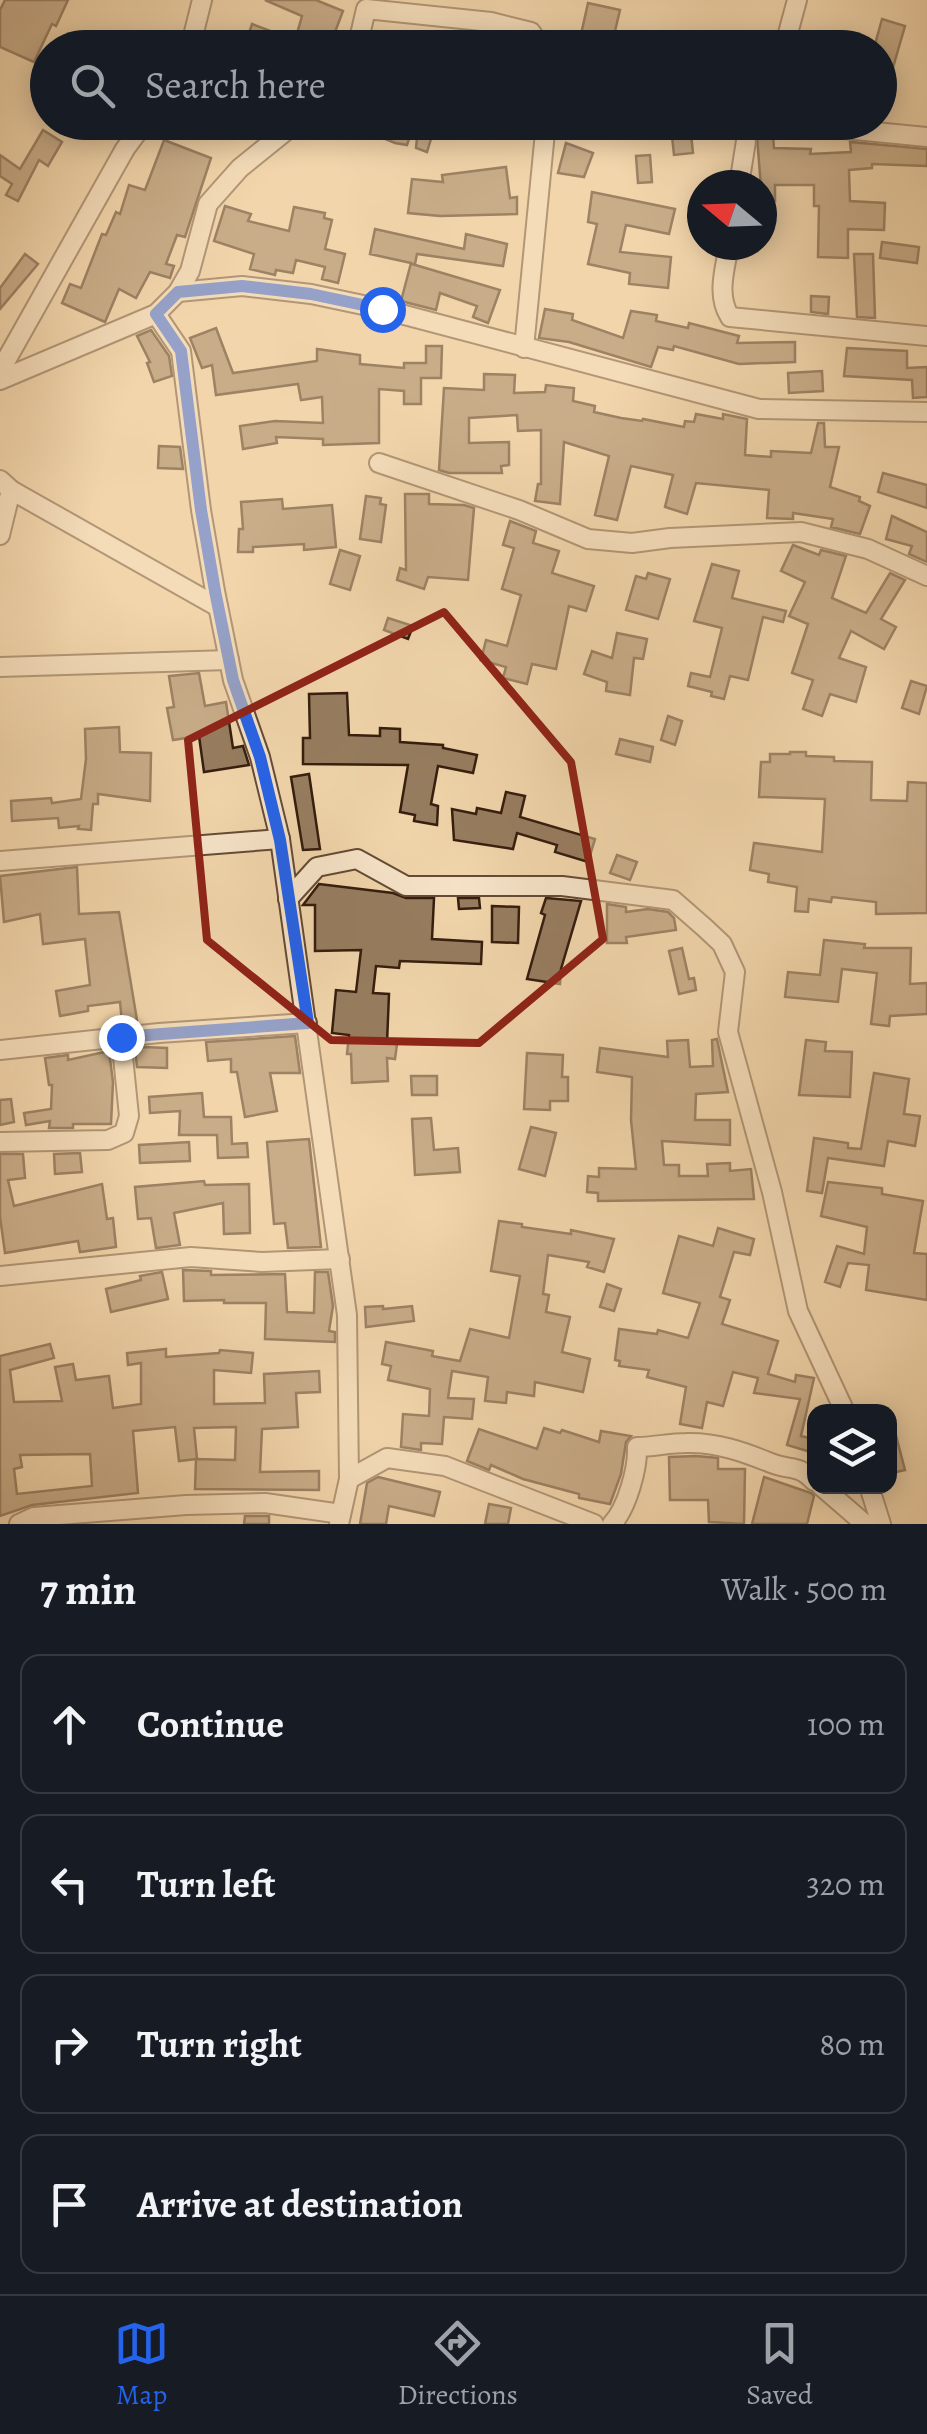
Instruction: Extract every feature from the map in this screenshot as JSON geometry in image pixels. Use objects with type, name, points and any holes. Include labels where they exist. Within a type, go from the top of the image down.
[{"type":"street","points":[[194,30],[202,0]]},
{"type":"street","points":[[789,30],[798,0]]},
{"type":"street","points":[[361,30],[366,4],[523,30]]},
{"type":"street","points":[[897,134],[927,137]]},
{"type":"street","points":[[0,371],[132,140]]},
{"type":"street","points":[[0,380],[156,314],[178,292],[190,272],[208,204],[240,168],[274,140]]},
{"type":"street","points":[[524,348],[544,140]]},
{"type":"street","points":[[741,170],[745,140]]},
{"type":"street","points":[[727,260],[722,288],[724,308],[730,317],[927,336]]},
{"type":"street","points":[[178,292],[242,286],[311,294],[382,309],[759,409],[927,412]]},
{"type":"street","points":[[19,1524],[34,1516],[265,1503],[340,1519],[350,1479],[347,1315],[280,840],[218,607],[181,351],[156,314]]},
{"type":"street","points":[[379,463],[518,510],[588,539],[632,543],[800,532],[868,549],[927,576]]},
{"type":"street","points":[[0,535],[5,484],[218,607]]},
{"type":"street","points":[[0,667],[229,660]]},
{"type":"street","points":[[0,861],[280,840]]},
{"type":"street","points":[[288,899],[316,866],[357,860],[406,886],[562,886],[673,900],[705,928],[722,944],[735,972],[728,1032],[772,1192],[798,1311],[841,1404]]},
{"type":"street","points":[[0,1050],[308,1023]]},
{"type":"street","points":[[0,1142],[108,1140],[124,1134],[129,1116],[121,1037]]},
{"type":"street","points":[[0,1276],[191,1256],[262,1262],[340,1260]]},
{"type":"street","points":[[612,1524],[618,1518],[638,1458],[637,1447],[687,1443],[718,1446],[751,1452],[775,1465],[802,1468],[807,1473]]},
{"type":"street","points":[[350,1479],[386,1458],[444,1466],[594,1524]]},
{"type":"street","points":[[830,1494],[837,1502],[870,1518]]},
{"type":"highlighted area","points":[[444,612],[571,762],[603,939],[479,1043],[331,1040],[207,940],[188,740]]},
{"type":"building","points":[[5,0],[68,0],[56,26],[30,30],[30,60],[0,47],[0,10]]},
{"type":"building","points":[[265,0],[316,0],[343,11],[336,30],[298,30],[302,16]]},
{"type":"building","points":[[588,3],[620,10],[615,30],[582,30]]},
{"type":"building","points":[[882,19],[905,26],[897,54],[897,30],[879,30]]},
{"type":"building","points":[[37,140],[62,142],[48,166],[39,160],[18,201],[6,195],[12,184],[0,176],[0,155],[20,169]]},
{"type":"building","points":[[164,140],[211,158],[185,237],[177,235],[166,264],[174,266],[170,278],[150,272],[136,298],[119,289],[105,322],[62,303],[70,284],[81,288],[102,234],[106,235],[116,212],[120,214],[129,185],[145,190]]},
{"type":"building","points":[[388,140],[409,140],[407,145]]},
{"type":"building","points":[[417,140],[431,140],[427,152],[416,148]]},
{"type":"building","points":[[672,140],[692,140],[693,153],[674,155]]},
{"type":"building","points":[[757,140],[773,140],[774,148],[811,149],[810,154],[851,152],[850,142],[927,149],[927,166],[872,164],[872,168],[849,170],[850,201],[885,203],[884,230],[848,229],[848,258],[818,257],[819,206],[814,206],[814,185],[777,185],[777,170],[760,170]]},
{"type":"building","points":[[566,143],[593,153],[584,177],[558,173]]},
{"type":"building","points":[[650,155],[652,182],[638,183],[636,156]]},
{"type":"building","points":[[506,167],[510,198],[517,197],[517,214],[408,213],[412,179],[443,182],[442,175]]},
{"type":"building","points":[[592,192],[675,209],[669,234],[626,225],[620,252],[671,257],[668,288],[629,284],[630,273],[588,264],[597,224],[588,222]]},
{"type":"building","points":[[225,206],[251,214],[248,221],[289,231],[294,207],[325,213],[324,218],[332,220],[325,249],[345,254],[338,283],[322,279],[325,267],[296,260],[293,273],[276,270],[275,275],[250,269],[254,254],[214,241]]},
{"type":"building","points":[[375,229],[464,249],[466,234],[507,244],[503,266],[417,254],[412,264],[500,290],[488,323],[473,317],[477,306],[440,293],[436,310],[401,301],[411,263],[370,254]]},
{"type":"building","points":[[882,242],[919,247],[917,263],[880,258]]},
{"type":"building","points":[[25,254],[38,264],[0,309],[0,288]]},
{"type":"building","points":[[854,254],[873,254],[875,318],[857,317]]},
{"type":"building","points":[[811,296],[829,297],[828,314],[811,312]]},
{"type":"building","points":[[545,309],[573,314],[572,320],[623,338],[631,311],[657,315],[656,321],[688,328],[689,323],[739,336],[737,343],[795,342],[795,362],[739,364],[674,346],[673,350],[658,347],[651,367],[569,342],[539,338]]},
{"type":"building","points":[[216,328],[233,373],[317,361],[317,349],[360,355],[360,364],[404,368],[404,363],[426,363],[426,346],[442,346],[441,378],[421,378],[421,404],[404,404],[404,391],[379,389],[379,443],[323,445],[323,439],[276,437],[277,443],[243,449],[240,426],[275,421],[323,423],[322,397],[301,400],[298,384],[216,395],[212,365],[202,368],[190,338]]},
{"type":"building","points":[[151,330],[169,356],[172,376],[154,382],[147,363],[150,362],[137,336]]},
{"type":"building","points":[[847,348],[907,351],[907,368],[927,367],[927,397],[913,398],[912,380],[844,376]]},
{"type":"building","points":[[822,371],[823,391],[789,393],[788,373]]},
{"type":"building","points":[[484,374],[515,375],[514,393],[545,392],[546,385],[574,388],[573,401],[595,406],[594,412],[621,418],[684,427],[685,421],[694,422],[696,414],[747,419],[745,455],[771,457],[771,451],[811,453],[818,423],[824,423],[825,447],[839,447],[830,487],[860,497],[859,501],[870,506],[860,534],[831,527],[833,519],[793,513],[793,519],[767,518],[769,490],[696,483],[687,514],[665,507],[673,475],[631,466],[617,520],[595,515],[609,456],[564,442],[560,504],[535,501],[541,484],[541,430],[518,431],[517,415],[469,418],[469,443],[509,442],[509,465],[501,466],[502,473],[439,470],[444,388],[484,390]]},
{"type":"building","points":[[159,446],[180,447],[183,469],[158,468]]},
{"type":"building","points":[[883,473],[927,485],[927,508],[878,492]]},
{"type":"building","points":[[405,494],[429,494],[429,504],[474,508],[468,580],[428,577],[424,589],[397,580],[400,568],[406,570]]},
{"type":"building","points":[[366,496],[381,498],[380,504],[386,505],[381,542],[360,539]]},
{"type":"building","points":[[282,499],[283,509],[332,505],[336,547],[304,550],[304,544],[253,547],[253,552],[238,552],[239,529],[243,529],[241,502]]},
{"type":"building","points":[[892,516],[927,532],[927,562],[909,554],[912,546],[886,539]]},
{"type":"building","points":[[510,521],[536,531],[533,543],[559,551],[552,573],[594,586],[586,611],[569,606],[556,669],[532,664],[527,684],[503,678],[506,667],[481,660],[486,640],[507,646],[521,595],[502,589],[514,548],[503,545]]},
{"type":"building","points":[[793,545],[819,555],[821,550],[846,556],[832,598],[866,613],[890,573],[905,580],[881,619],[896,627],[884,649],[851,631],[839,658],[866,667],[856,702],[830,694],[822,716],[803,709],[813,680],[792,673],[808,624],[789,616],[805,582],[781,571]]},
{"type":"building","points":[[340,550],[360,556],[350,590],[330,584]]},
{"type":"building","points":[[712,564],[739,571],[732,598],[786,611],[783,622],[763,617],[748,680],[730,676],[724,699],[688,686],[691,673],[710,677],[722,628],[694,621]]},
{"type":"building","points":[[648,573],[670,579],[658,619],[626,610],[636,576],[646,579]]},
{"type":"building","points":[[388,618],[413,626],[408,639],[384,630]]},
{"type":"building","points":[[617,633],[647,639],[643,659],[634,658],[630,695],[606,691],[607,682],[584,674],[592,651],[612,658]]},
{"type":"building","points":[[199,673],[205,706],[226,702],[233,748],[243,746],[249,765],[204,772],[199,736],[173,740],[167,708],[174,707],[169,676]]},
{"type":"building","points":[[911,681],[927,686],[919,714],[902,708]]},
{"type":"building","points":[[347,693],[349,735],[380,736],[380,728],[400,729],[400,742],[443,745],[477,755],[473,773],[438,766],[431,804],[438,806],[437,825],[414,821],[415,815],[400,812],[408,765],[303,764],[303,738],[310,738],[309,694]]},
{"type":"building","points":[[668,716],[682,721],[675,745],[661,740]]},
{"type":"building","points":[[119,727],[120,752],[151,753],[150,801],[98,794],[91,830],[78,829],[79,826],[59,828],[58,818],[12,821],[11,801],[51,798],[52,803],[81,799],[85,729]]},
{"type":"building","points":[[620,739],[653,747],[650,762],[616,754]]},
{"type":"building","points":[[770,754],[834,757],[834,761],[872,762],[871,800],[907,801],[908,782],[927,783],[927,913],[876,914],[876,902],[832,897],[831,902],[809,899],[808,912],[795,911],[797,887],[768,882],[769,874],[750,870],[754,843],[822,852],[825,799],[759,797],[761,762],[770,762]]},
{"type":"building","points":[[309,774],[320,849],[303,850],[291,777]]},
{"type":"building","points":[[506,792],[525,796],[520,817],[595,839],[588,862],[555,852],[557,845],[517,833],[513,849],[454,840],[452,809],[476,814],[477,808],[501,813]]},
{"type":"building","points":[[617,855],[637,862],[630,880],[610,873]]},
{"type":"building","points":[[77,867],[79,914],[119,912],[137,1020],[122,1022],[120,1002],[88,1006],[88,1011],[60,1016],[56,991],[90,985],[85,939],[43,944],[40,914],[4,922],[0,876]]},
{"type":"building","points":[[319,884],[406,898],[434,898],[432,939],[482,942],[481,964],[400,961],[399,968],[376,966],[373,993],[389,994],[387,1043],[397,1044],[395,1059],[387,1058],[388,1081],[352,1083],[351,1054],[347,1054],[349,1035],[332,1033],[336,990],[356,992],[361,950],[315,951],[315,905],[303,905]]},
{"type":"building","points":[[458,898],[479,898],[480,908],[459,909]]},
{"type":"building","points":[[546,898],[581,901],[560,984],[527,979]]},
{"type":"building","points":[[607,904],[626,907],[626,912],[668,912],[674,918],[676,930],[626,937],[627,943],[607,943]]},
{"type":"building","points":[[492,906],[519,907],[518,943],[492,942]]},
{"type":"building","points":[[824,940],[865,944],[864,948],[911,948],[910,984],[927,983],[927,1014],[890,1016],[889,1026],[871,1024],[877,973],[842,969],[838,1002],[785,997],[788,972],[820,975]]},
{"type":"building","points":[[682,948],[689,979],[694,978],[696,990],[679,994],[669,951]]},
{"type":"building","points":[[295,1036],[300,1073],[270,1073],[277,1111],[245,1117],[237,1072],[231,1072],[231,1059],[208,1061],[206,1042]]},
{"type":"building","points":[[717,1039],[728,1092],[696,1094],[695,1120],[730,1120],[730,1145],[662,1141],[664,1165],[679,1165],[679,1176],[708,1176],[707,1164],[730,1163],[730,1171],[751,1169],[754,1199],[598,1201],[598,1193],[587,1192],[588,1176],[599,1177],[599,1168],[636,1169],[632,1077],[597,1072],[600,1048],[668,1057],[667,1041],[688,1040],[690,1067],[713,1066],[712,1040]]},
{"type":"building","points":[[806,1040],[826,1042],[825,1051],[852,1052],[850,1097],[799,1095]]},
{"type":"building","points":[[135,1048],[167,1048],[167,1068],[137,1067]]},
{"type":"building","points":[[109,1051],[113,1082],[111,1124],[49,1128],[50,1121],[26,1125],[24,1113],[51,1109],[52,1085],[45,1058],[68,1055],[68,1060]]},
{"type":"building","points":[[527,1053],[563,1055],[562,1077],[568,1077],[568,1101],[550,1101],[550,1110],[524,1109]]},
{"type":"building","points":[[874,1073],[909,1079],[904,1114],[920,1116],[915,1146],[888,1141],[884,1166],[828,1158],[822,1193],[807,1191],[814,1138],[861,1149]]},
{"type":"building","points":[[411,1076],[437,1076],[437,1095],[412,1095]]},
{"type":"building","points":[[202,1093],[204,1117],[231,1117],[232,1144],[247,1143],[248,1157],[218,1158],[217,1135],[179,1135],[180,1111],[150,1113],[149,1097]]},
{"type":"building","points":[[11,1099],[14,1122],[0,1125],[0,1100]]},
{"type":"building","points":[[431,1118],[434,1150],[458,1148],[460,1172],[415,1175],[412,1119]]},
{"type":"building","points":[[531,1127],[556,1133],[545,1176],[519,1169]]},
{"type":"building","points":[[309,1139],[321,1247],[288,1248],[285,1223],[274,1224],[267,1142]]},
{"type":"building","points":[[189,1142],[190,1161],[140,1163],[139,1145]]},
{"type":"building","points":[[80,1153],[82,1172],[55,1174],[54,1154]]},
{"type":"building","points":[[0,1154],[23,1154],[25,1178],[8,1180],[14,1206],[102,1184],[107,1219],[113,1218],[116,1247],[80,1252],[78,1241],[5,1253],[0,1217]]},
{"type":"building","points":[[204,1181],[205,1185],[249,1184],[250,1233],[224,1234],[223,1203],[174,1213],[180,1245],[156,1248],[151,1218],[138,1219],[135,1187]]},
{"type":"building","points":[[828,1182],[882,1188],[882,1194],[923,1201],[914,1253],[927,1254],[927,1300],[866,1290],[869,1265],[848,1263],[840,1287],[825,1282],[837,1246],[864,1254],[867,1227],[821,1216]]},
{"type":"building","points":[[499,1221],[614,1239],[604,1272],[587,1267],[589,1262],[548,1255],[543,1294],[549,1295],[546,1312],[570,1317],[562,1352],[590,1359],[583,1392],[535,1382],[534,1396],[507,1392],[506,1403],[485,1401],[488,1377],[452,1371],[448,1398],[474,1399],[472,1419],[444,1417],[442,1444],[421,1443],[421,1450],[401,1447],[403,1414],[429,1416],[430,1389],[388,1380],[391,1366],[382,1364],[386,1342],[460,1361],[470,1329],[509,1338],[520,1276],[491,1271]]},
{"type":"building","points":[[718,1228],[754,1239],[750,1255],[734,1252],[720,1297],[730,1300],[722,1324],[778,1341],[768,1374],[795,1382],[796,1375],[814,1378],[801,1436],[807,1437],[807,1451],[787,1445],[800,1399],[754,1393],[758,1378],[733,1372],[723,1406],[707,1402],[702,1428],[680,1424],[686,1387],[647,1377],[649,1370],[619,1366],[620,1361],[615,1360],[619,1329],[657,1334],[658,1330],[688,1338],[700,1303],[663,1293],[679,1236],[713,1246]]},
{"type":"building","points":[[183,1270],[211,1271],[211,1275],[285,1274],[287,1312],[314,1313],[315,1272],[328,1272],[333,1306],[329,1331],[335,1332],[335,1342],[265,1339],[266,1303],[184,1301]]},
{"type":"building","points":[[162,1272],[168,1299],[111,1312],[106,1289]]},
{"type":"building","points":[[607,1284],[621,1289],[614,1311],[600,1307]]},
{"type":"building","points":[[412,1306],[414,1321],[366,1327],[365,1307]]},
{"type":"building","points":[[50,1344],[54,1358],[10,1370],[14,1402],[62,1401],[55,1367],[73,1364],[76,1380],[109,1376],[113,1408],[141,1404],[141,1363],[128,1365],[127,1353],[166,1349],[166,1357],[220,1350],[253,1353],[251,1373],[214,1370],[214,1404],[265,1403],[264,1374],[319,1371],[320,1392],[296,1393],[298,1427],[262,1429],[260,1472],[319,1471],[319,1490],[195,1489],[196,1459],[179,1461],[175,1427],[133,1431],[138,1493],[32,1505],[0,1516],[0,1356]],"holes":[[[236,1427],[235,1460],[197,1459],[194,1428]],[[90,1454],[92,1486],[17,1494],[14,1469],[22,1467],[20,1455]]]},
{"type":"building","points":[[544,1428],[599,1442],[601,1431],[631,1436],[626,1442],[621,1474],[610,1504],[579,1498],[579,1494],[467,1461],[479,1429],[537,1449]]},
{"type":"building","points":[[897,1439],[905,1470],[897,1472]]},
{"type":"building","points":[[669,1457],[718,1458],[718,1469],[745,1469],[744,1524],[709,1522],[708,1500],[670,1500]]},
{"type":"building","points":[[378,1477],[440,1492],[434,1516],[389,1506],[386,1524],[360,1524],[367,1483]]},
{"type":"building","points":[[764,1477],[814,1496],[807,1524],[752,1524]]},
{"type":"building","points":[[489,1504],[511,1508],[508,1524],[485,1524]]},
{"type":"building","points":[[245,1516],[269,1516],[269,1524],[244,1524]]},
{"type":"route","points":[[121,1037],[308,1023],[280,840],[260,757],[233,680],[215,591],[181,351],[156,314],[178,292],[242,286],[311,294],[382,309]]}]
